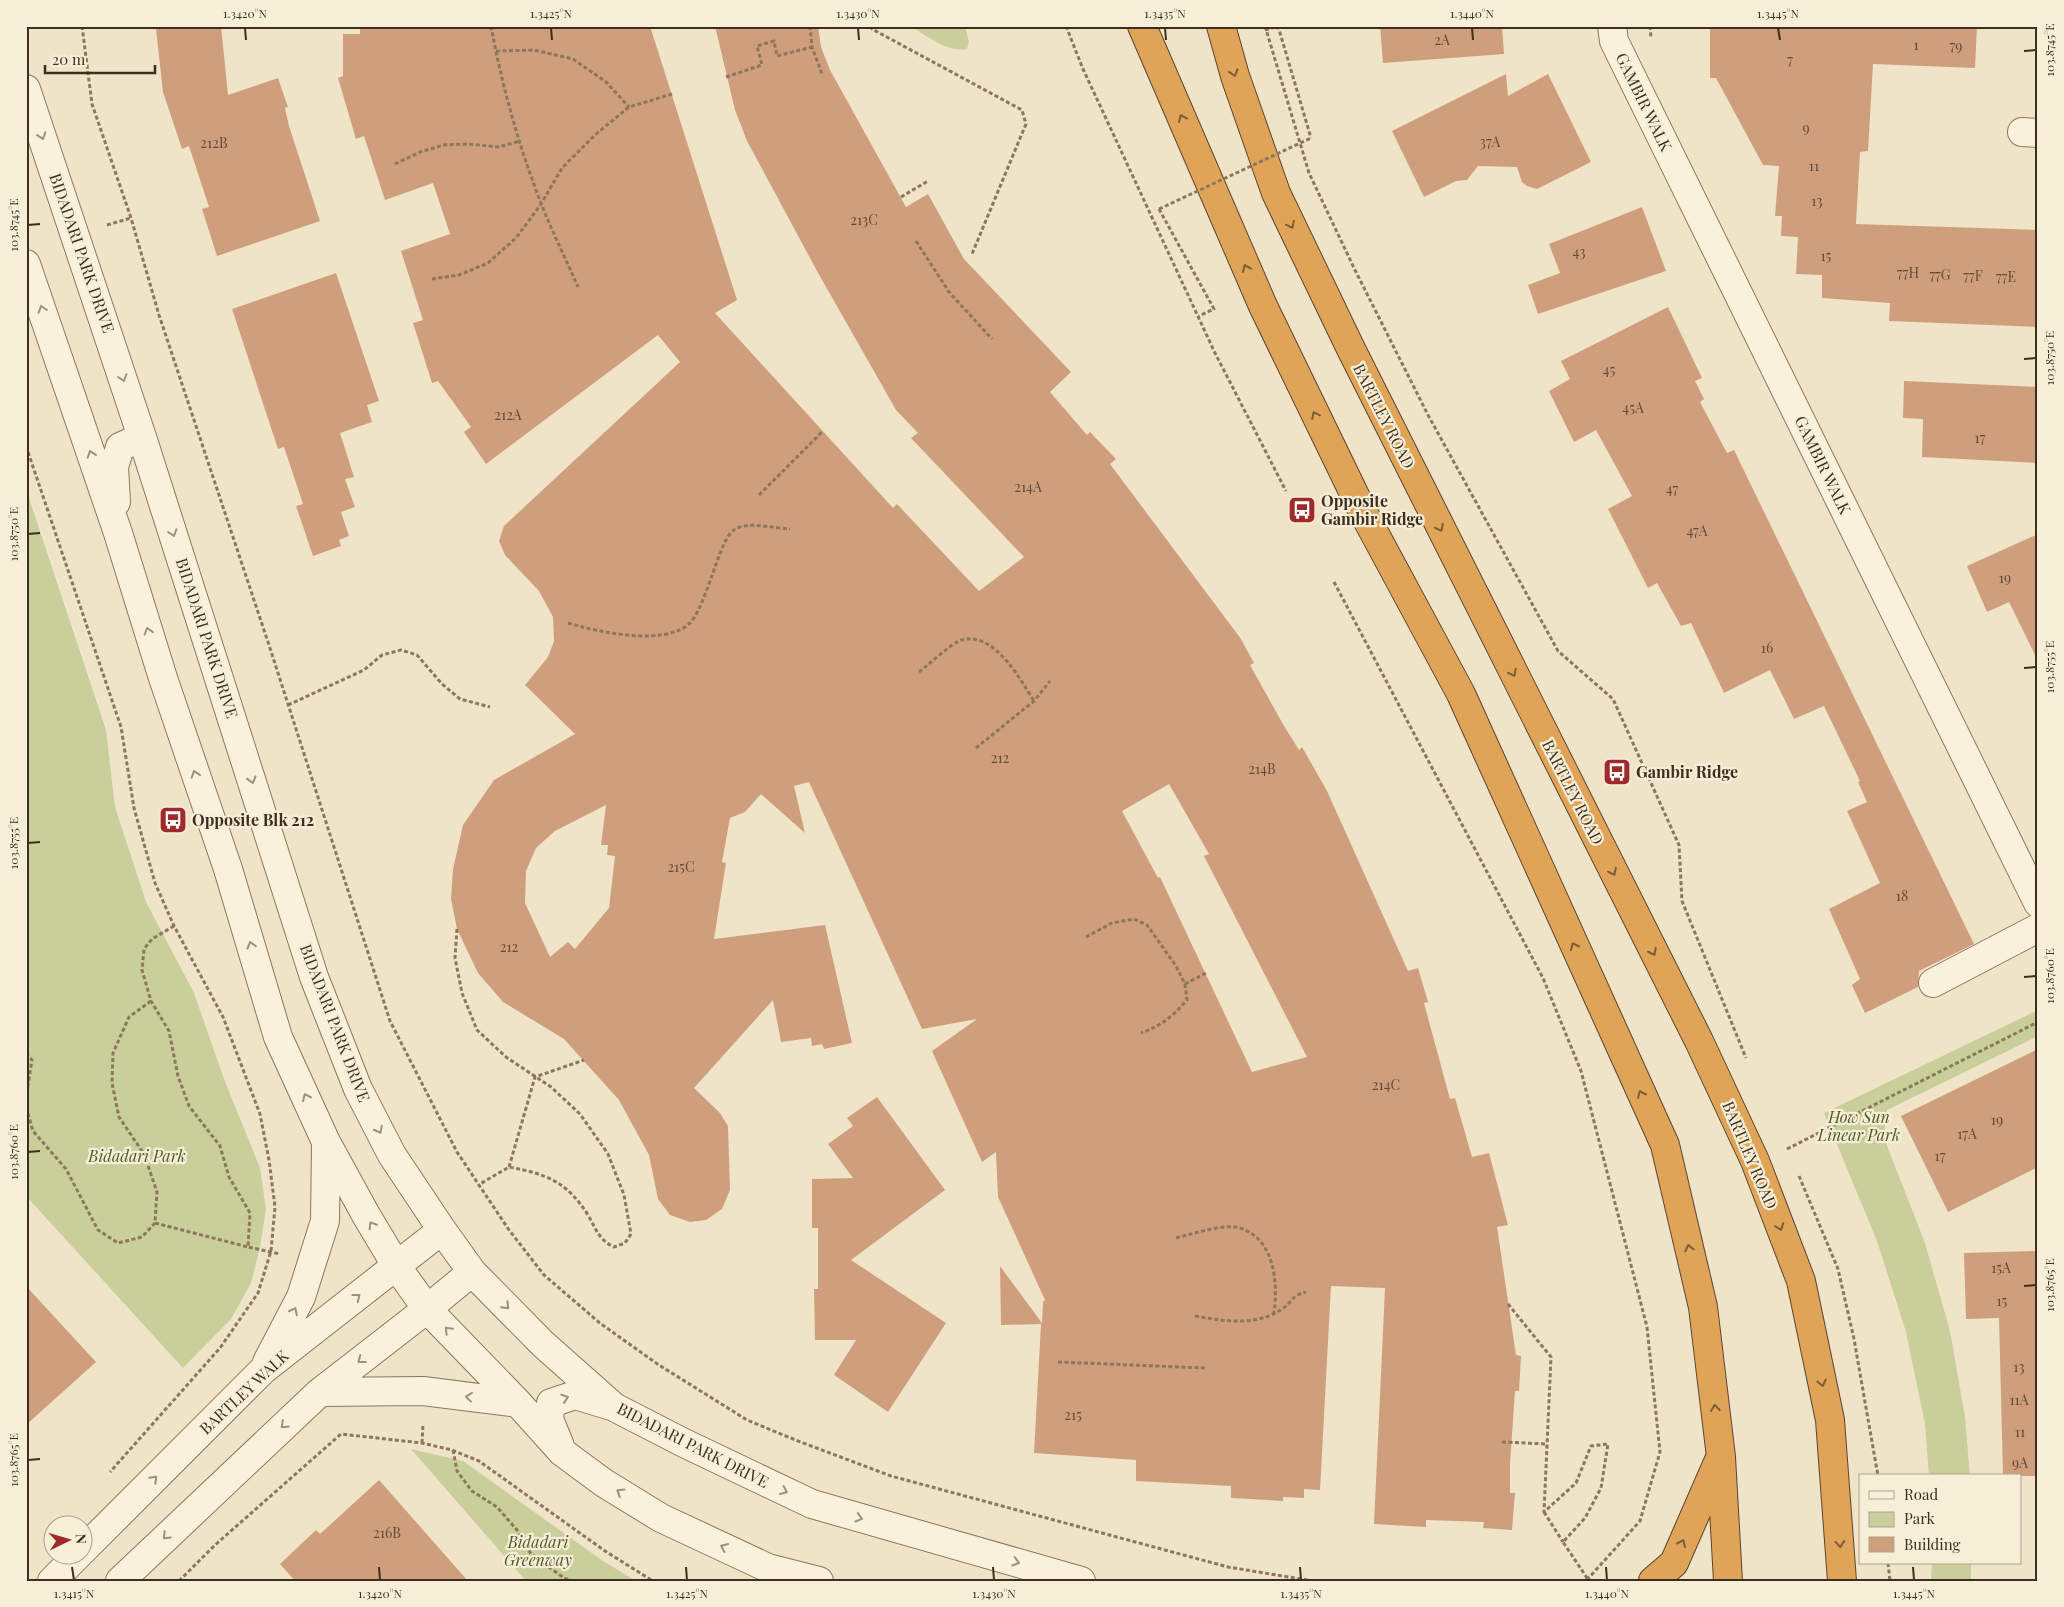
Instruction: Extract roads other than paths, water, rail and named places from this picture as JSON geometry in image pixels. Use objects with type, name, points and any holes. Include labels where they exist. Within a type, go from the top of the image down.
[{"type":"highway","points":[[1142,26],[1263,306],[1363,512],[1461,694],[1664,1145],[1703,1306],[1721,1457],[1728,1581]]},
{"type":"highway","name":"BARTLEY ROAD","points":[[1221,26],[1235,76],[1276,193],[1382,410],[1699,1041],[1755,1160],[1803,1290],[1830,1420],[1843,1580]]},
{"type":"highway","points":[[1653,1581],[1674,1563],[1721,1457]]},
{"type":"street","name":"GAMBIR WALK","points":[[1612,26],[1614,41],[2038,903]]},
{"type":"street","name":"BIDADARI PARK DRIVE","points":[[26,90],[142,437],[317,985],[358,1089],[392,1155],[442,1230],[472,1272],[542,1344],[614,1407],[684,1443],[812,1504],[1081,1581]]},
{"type":"street","points":[[26,264],[118,533],[163,678],[228,869],[278,1037],[326,1142],[397,1267],[427,1309],[518,1403],[562,1452],[604,1483],[662,1518],[768,1568],[819,1581]]},
{"type":"street","points":[[118,533],[114,467],[120,447],[142,437]]},
{"type":"street","points":[[1933,983],[2038,928]]},
{"type":"street","points":[[263,1370],[301,1297],[325,1221],[326,1142]]},
{"type":"street","name":"BARTLEY WALK","points":[[92,1540],[263,1370],[442,1230]]},
{"type":"street","points":[[120,1581],[320,1392],[472,1272]]},
{"type":"street","points":[[320,1392],[423,1391],[518,1403]]},
{"type":"street","points":[[562,1452],[549,1418],[551,1403],[575,1395],[614,1407]]},
{"type":"street","points":[[52,1581],[68,1564]]},
{"type":"place","name":"Opposite Gambir Ridge","points":[[1302,510]]},
{"type":"place","name":"Gambir Ridge","points":[[1617,772]]},
{"type":"place","name":"Opposite Blk 212","points":[[173,820]]},
{"type":"park label","name":"How Sun Linear Park","points":[[1859,1126]]},
{"type":"park label","name":"Bidadari Park","points":[[137,1156]]},
{"type":"park label","name":"Bidadari Greenway","points":[[538,1551]]}]
